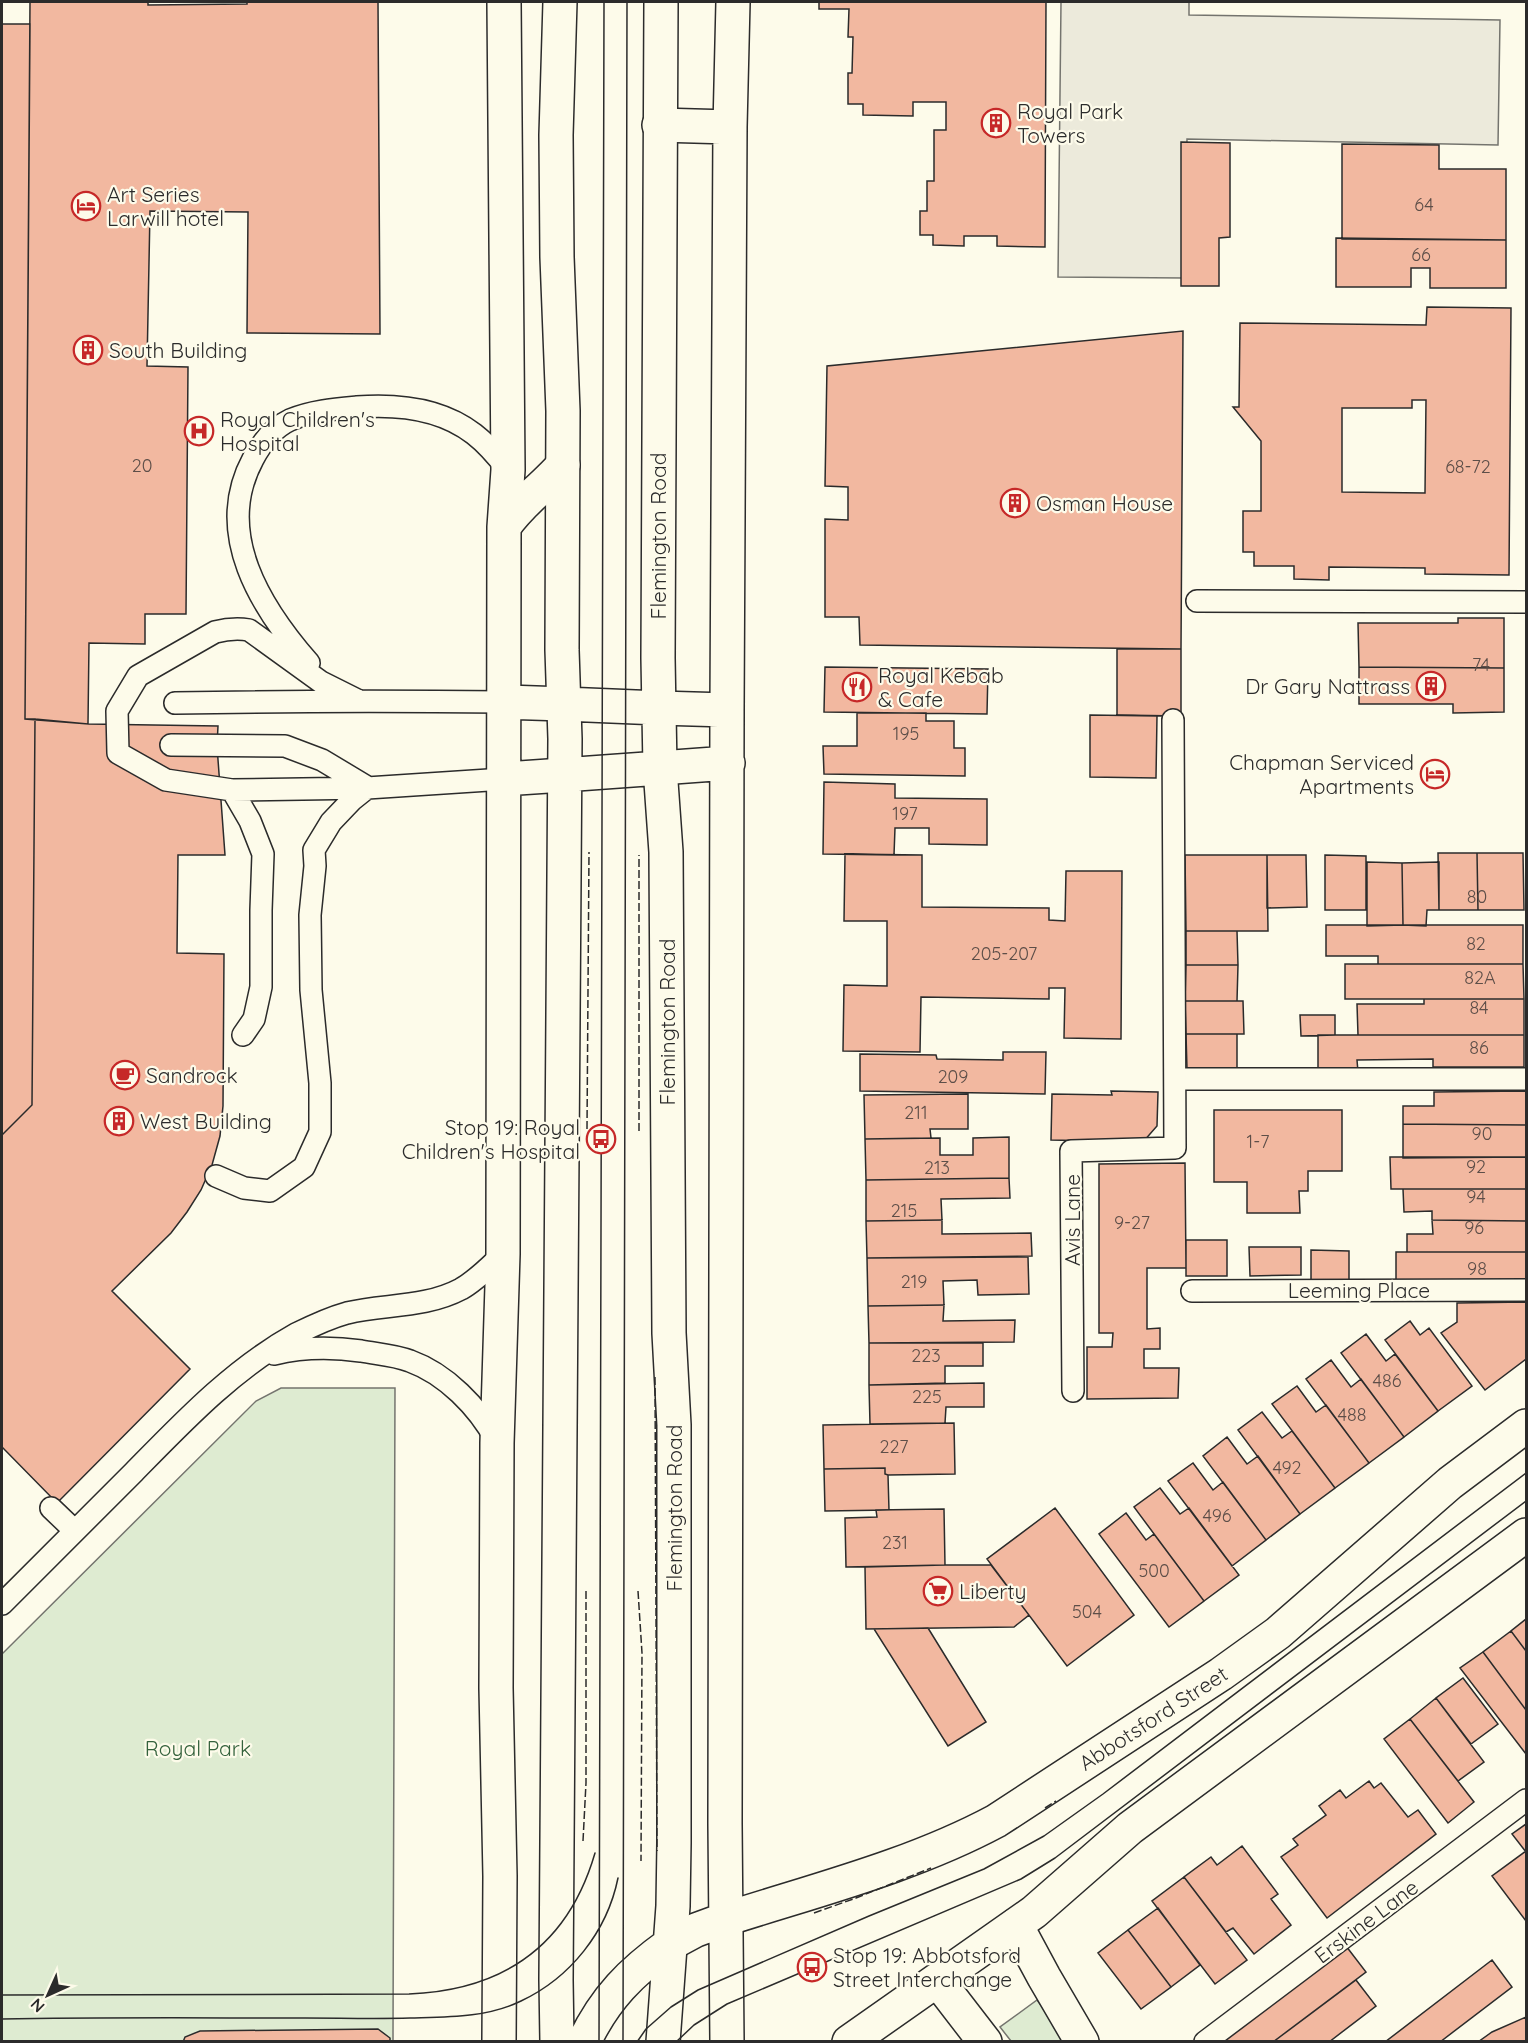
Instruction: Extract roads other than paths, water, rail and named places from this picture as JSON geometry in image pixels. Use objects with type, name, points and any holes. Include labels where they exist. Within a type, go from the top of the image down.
[{"type":"main road","points":[[499,2042],[500,1876],[496,1688],[497,1443],[503,1254],[504,527],[508,470],[504,2]]},
{"type":"main road","points":[[557,2042],[564,704],[563,465],[556,135],[560,2]]},
{"type":"main road","name":"Flemington Road","points":[[661,2],[659,708],[660,768],[666,852],[669,1333],[674,1425],[674,1843],[663,2042]]},
{"type":"main road","points":[[727,2042],[725,1824],[727,710],[730,127],[733,2]]},
{"type":"main road","points":[[659,125],[730,127]]},
{"type":"main road","points":[[504,527],[517,510],[563,465]]},
{"type":"main road","points":[[504,702],[727,710]]},
{"type":"main road","points":[[504,779],[728,763]]},
{"type":"main road","name":"Abbotsford Street","points":[[584,2042],[599,2013],[635,1970],[670,1944],[696,1930],[857,1878],[963,1838],[996,1821],[1221,1674],[1278,1633],[1450,1483],[1527,1426]]},
{"type":"main road","points":[[849,2042],[1016,1925],[1130,1828],[1527,1535]]},
{"type":"main road","points":[[1016,1925],[1082,2042]]},
{"type":"main road","points":[[938,1981],[985,2042]]},
{"type":"lane","points":[[338,691],[317,672],[280,627],[256,588],[245,561],[239,537],[241,487],[260,446],[281,425],[302,416],[371,406],[392,407],[422,411],[447,418],[462,426],[482,440],[508,470]]},
{"type":"lane","points":[[1197,601],[1527,602]]},
{"type":"lane","points":[[357,700],[306,672],[249,630],[237,628],[215,632],[138,676],[117,711],[118,753],[166,780],[232,790],[367,788],[504,779]]},
{"type":"lane","points":[[175,703],[357,700],[504,702]]},
{"type":"lane","name":"Avis Lane","points":[[1072,1391],[1071,1151],[1175,1148],[1173,720]]},
{"type":"lane","points":[[171,745],[285,746],[322,760],[367,788]]},
{"type":"lane","points":[[216,1176],[244,1188],[270,1191],[304,1167],[320,1132],[320,1083],[311,990],[310,915],[315,866],[314,850],[331,822],[367,788]]},
{"type":"lane","points":[[232,790],[250,821],[263,854],[261,987],[254,1019],[243,1035]]},
{"type":"lane","points":[[1175,1079],[1527,1078]]},
{"type":"lane","points":[[2,1604],[217,1390],[262,1357],[298,1333],[345,1314],[408,1306],[448,1295],[463,1288],[503,1254]]},
{"type":"lane","name":"Leeming Place","points":[[1192,1291],[1527,1290]]},
{"type":"lane","points":[[262,1357],[297,1349],[330,1348],[408,1360],[421,1365],[451,1385],[477,1413],[497,1443]]},
{"type":"lane","points":[[51,1508],[75,1531]]},
{"type":"lane","name":"Erskine Lane","points":[[1205,2042],[1527,1800]]},
{"type":"tram line","points":[[599,2042],[604,2]]},
{"type":"tram line","points":[[623,2042],[627,2]]},
{"type":"tram line","points":[[637,2042],[646,2029],[671,2007],[698,1990],[984,1869],[1044,1836],[1103,1794],[1526,1473]]},
{"type":"tram line","points":[[676,2042],[694,2025],[727,2004],[1021,1879],[1055,1858],[1526,1501]]},
{"type":"tram line","points":[[2,1995],[409,1994],[443,1991],[474,1983],[502,1972],[528,1957],[568,1914],[583,1886],[595,1853]]},
{"type":"tram line","points":[[2,2019],[397,2018],[452,2017],[494,2011],[508,2007],[539,1991],[555,1980],[584,1951],[605,1917],[618,1878]]},
{"type":"place","name":"Royal Park Towers","points":[[996,123]]},
{"type":"place","name":"Art Series Larwill hotel","points":[[86,206]]},
{"type":"place","name":"South Building","points":[[88,350]]},
{"type":"place","name":"Royal Children's Hospital","points":[[199,431]]},
{"type":"place","name":"Osman House","points":[[1015,503]]},
{"type":"place","name":"Dr Gary Nattrass","points":[[1431,686]]},
{"type":"place","name":"Royal Kebab & Cafe","points":[[857,687]]},
{"type":"place","name":"Chapman Serviced Apartments","points":[[1435,774]]},
{"type":"place","name":"Sandrock","points":[[125,1075]]},
{"type":"place","name":"West Building","points":[[119,1121]]},
{"type":"place","name":"Stop 19: Royal Children's Hospital","points":[[601,1139]]},
{"type":"place","name":"Liberty","points":[[938,1591]]},
{"type":"place","name":"Stop 19: Abbotsford Street Interchange","points":[[812,1967]]},
{"type":"park label","name":"Royal Park","points":[[198,1748]]}]
